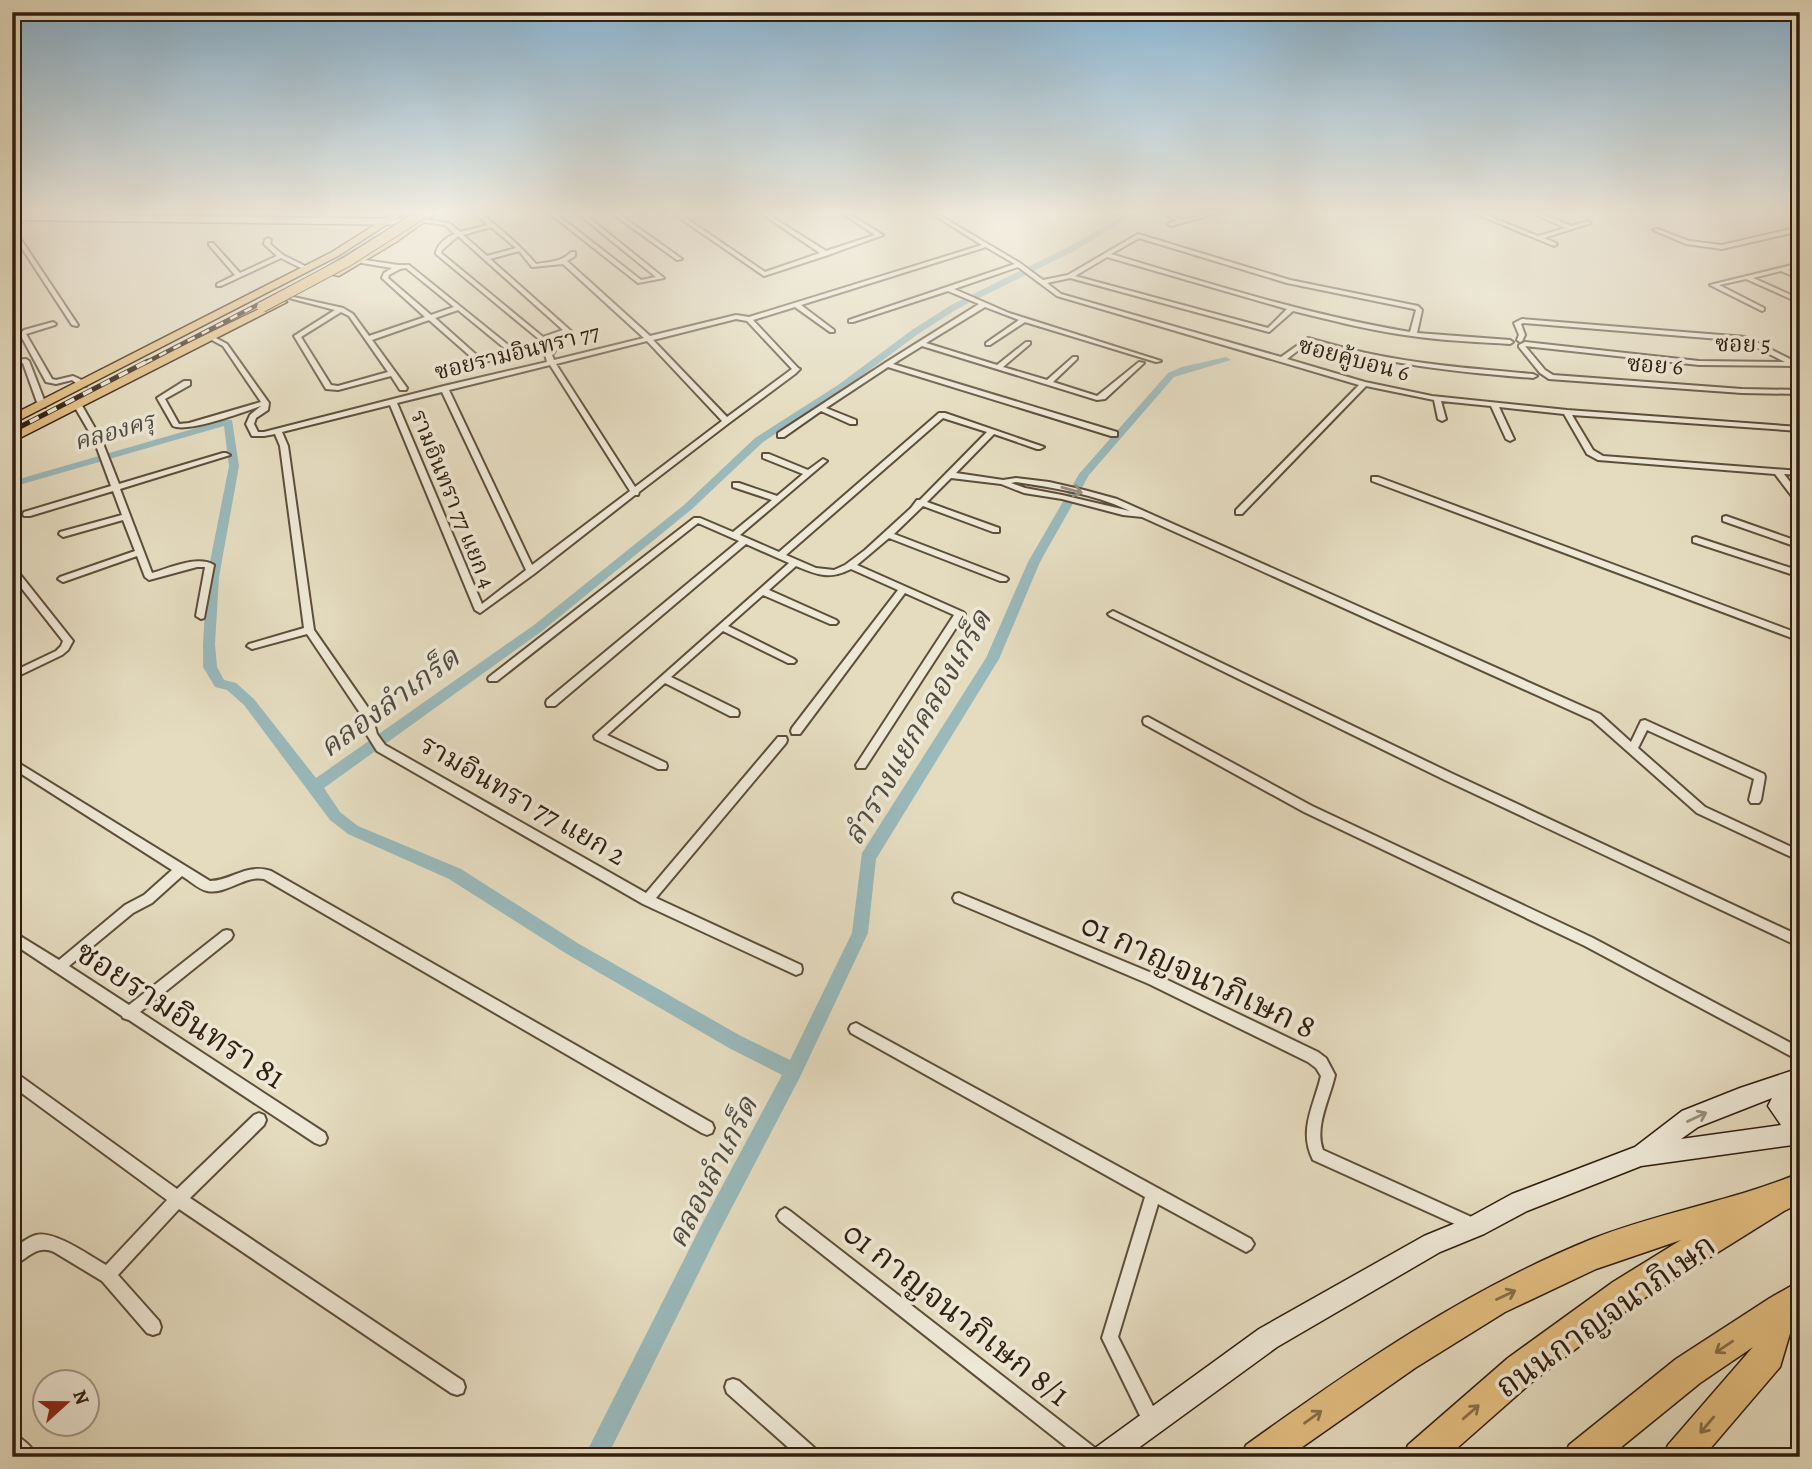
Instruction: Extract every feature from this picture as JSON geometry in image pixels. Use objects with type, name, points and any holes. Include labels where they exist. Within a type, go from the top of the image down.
[{"type":"highway","points":[[1258,1457],[1333,1403],[1495,1301],[1579,1260],[1653,1232],[1787,1194]]},
{"type":"highway","name":"ถนนกาญจนาภิเษก","points":[[1420,1457],[1520,1370],[1624,1293],[1787,1194]]},
{"type":"highway","points":[[1581,1457],[1688,1371],[1790,1303]]},
{"type":"highway","points":[[1680,1457],[1768,1356],[1790,1303]]},
{"type":"main road","points":[[12,420],[283,281]]},
{"type":"main road","points":[[114,368],[291,281]]},
{"type":"main road","points":[[12,438],[312,281]]},
{"type":"main road","points":[[141,371],[212,338],[322,281]]},
{"type":"main road","points":[[1794,1080],[1779,1106],[1794,1123],[1800,1124]]},
{"type":"main road","points":[[1104,1457],[1268,1338],[1432,1244],[1476,1226],[1520,1202],[1641,1154],[1690,1119],[1794,1080]]},
{"type":"main road","points":[[1641,1154],[1800,1133]]},
{"type":"street","points":[[46,281],[75,325]]},
{"type":"street","points":[[219,285],[229,281]]},
{"type":"street","points":[[388,281],[480,362],[511,353],[511,350],[426,281]]},
{"type":"street","points":[[471,281],[542,339]]},
{"type":"street","points":[[511,281],[568,331],[542,339],[539,342],[540,349]]},
{"type":"street","points":[[585,281],[648,338],[726,421]]},
{"type":"street","name":"ซอยรามอินทรา 77","points":[[265,403],[265,408],[253,417],[250,424],[252,431],[259,435],[736,317],[749,319],[875,281]]},
{"type":"street","points":[[851,321],[977,281]]},
{"type":"street","points":[[1041,282],[1065,281]]},
{"type":"street","points":[[1087,281],[1269,330],[1292,309]]},
{"type":"street","name":"ซอย 5","points":[[1195,281],[1292,309],[1413,334],[1699,363],[1797,365]]},
{"type":"street","points":[[1284,281],[1412,306],[1419,310],[1413,334]]},
{"type":"street","points":[[1731,281],[1713,285],[1762,309]]},
{"type":"street","points":[[1754,281],[1800,301]]},
{"type":"street","name":"ซอยคู้บอน 6","points":[[1041,282],[1059,295],[1364,384],[1437,399],[1567,412],[1800,429]]},
{"type":"street","points":[[949,289],[982,305],[1025,320],[1158,361]]},
{"type":"street","points":[[291,297],[341,309],[351,315],[370,338],[402,388]]},
{"type":"street","points":[[797,305],[832,331]]},
{"type":"street","points":[[780,435],[982,305]]},
{"type":"street","points":[[370,338],[459,308]]},
{"type":"street","points":[[341,309],[297,336],[329,387],[392,373]]},
{"type":"street","points":[[444,388],[531,572],[796,369],[749,319]]},
{"type":"street","points":[[988,344],[1025,320]]},
{"type":"street","points":[[1522,343],[1519,321],[1746,339],[1797,365]]},
{"type":"street","points":[[53,324],[23,334],[49,380],[56,382],[73,378],[83,384]]},
{"type":"street","points":[[187,383],[161,398],[177,426],[190,425],[265,403],[225,345],[212,338]]},
{"type":"street","points":[[1283,359],[1308,340],[1346,352],[1412,364],[1533,376]]},
{"type":"street","points":[[920,343],[1100,398],[1141,363]]},
{"type":"street","points":[[998,367],[1028,343]]},
{"type":"street","name":"ซอย 6","points":[[1522,343],[1539,369],[1552,377],[1742,391],[1800,392]]},
{"type":"street","points":[[552,351],[548,354],[551,362],[635,494]]},
{"type":"street","points":[[1048,383],[1075,358]]},
{"type":"street","points":[[12,362],[26,361],[42,405]]},
{"type":"street","points":[[887,364],[1114,434]]},
{"type":"street","points":[[1239,512],[1364,384]]},
{"type":"street","points":[[1437,399],[1442,419]]},
{"type":"street","name":"รามอินทรา 77 แยก 4","points":[[392,401],[480,610],[531,572]]},
{"type":"street","points":[[77,404],[98,440],[149,577],[197,564],[210,565],[201,616]]},
{"type":"street","points":[[1495,406],[1510,439]]},
{"type":"street","points":[[822,409],[853,422]]},
{"type":"street","points":[[1567,412],[1590,452],[1601,458],[1800,473]]},
{"type":"street","points":[[780,555],[942,415],[1040,447]]},
{"type":"street","points":[[98,440],[148,424]]},
{"type":"street","name":"รามอินทรา 77 แยก 2","points":[[278,430],[284,446],[309,630],[367,715],[372,735],[381,748],[647,900],[796,969]]},
{"type":"street","points":[[494,679],[697,520],[814,570],[835,573],[849,565],[886,534],[992,432]]},
{"type":"street","points":[[27,514],[226,455]]},
{"type":"street","points":[[766,456],[809,473]]},
{"type":"street","points":[[735,536],[823,461]]},
{"type":"street","points":[[1779,473],[1800,501]]},
{"type":"street","points":[[950,475],[1015,484],[1144,515],[1596,717],[1701,810],[1800,856]]},
{"type":"street","points":[[1375,479],[1800,638]]},
{"type":"street","points":[[736,485],[778,499]]},
{"type":"street","points":[[920,502],[996,530]]},
{"type":"street","points":[[63,534],[127,516]]},
{"type":"street","points":[[1727,519],[1800,545]]},
{"type":"street","points":[[886,534],[1003,579]]},
{"type":"street","points":[[551,703],[746,540]]},
{"type":"street","points":[[1696,540],[1800,574]]},
{"type":"street","points":[[63,579],[140,552]]},
{"type":"street","points":[[662,766],[599,736],[795,562]]},
{"type":"street","points":[[849,565],[960,614],[861,765]]},
{"type":"street","points":[[12,570],[68,640],[59,653],[12,676]]},
{"type":"street","points":[[796,731],[903,589]]},
{"type":"street","points":[[762,591],[833,622]]},
{"type":"street","points":[[1113,614],[1461,783],[1800,942]]},
{"type":"street","points":[[722,627],[791,661]]},
{"type":"street","points":[[252,646],[309,630]]},
{"type":"street","points":[[664,678],[734,713]]},
{"type":"street","points":[[1148,721],[1308,809],[1589,942],[1800,1055]]},
{"type":"street","points":[[1632,749],[1645,724],[1760,777],[1755,800]]},
{"type":"street","points":[[647,900],[782,740]]},
{"type":"street","points":[[12,763],[208,886],[216,887],[248,873],[267,875],[708,1128]]},
{"type":"street","points":[[60,967],[130,909],[148,899],[181,869]]},
{"type":"street","name":"01 กาญจนาภิเษก 8","points":[[959,898],[1154,980],[1321,1063],[1328,1074],[1312,1138],[1318,1155],[1476,1226]]},
{"type":"street","points":[[128,1014],[227,935]]},
{"type":"street","name":"ซอยรามอินทรา 81","points":[[12,936],[320,1138]]},
{"type":"street","points":[[856,1029],[1246,1244]]},
{"type":"street","points":[[12,1077],[178,1199],[457,1387]]},
{"type":"street","points":[[108,1275],[178,1199],[259,1120]]},
{"type":"street","points":[[1152,1422],[1110,1338],[1154,1194]]},
{"type":"street","name":"01 กาญจนาภิเษก 8/1","points":[[785,1216],[1093,1457]]},
{"type":"street","points":[[12,1258],[37,1242],[46,1241],[108,1275],[153,1327]]},
{"type":"street","points":[[733,1387],[812,1457]]},
{"type":"street","points":[[12,1441],[28,1457]]},
{"type":"waterway","name":"คลองลำเกร็ด","points":[[315,787],[538,628],[688,507],[759,440],[841,387],[915,332],[954,307],[1007,281]]},
{"type":"waterway","name":"ลำรางแยกคลองเกร็ด","points":[[794,1071],[860,933],[868,858],[992,659],[1034,562],[1084,474],[1171,375],[1185,369],[1226,360]]},
{"type":"waterway","name":"คลองครุ","points":[[12,484],[228,422],[234,466],[213,577],[210,667],[220,684],[231,686],[249,702],[315,787]]},
{"type":"waterway","name":"คลองลำเกร็ด","points":[[315,787],[335,816],[353,830],[455,874],[573,949],[735,1042],[794,1071]]},
{"type":"waterway","name":"คลองลำเกร็ด","points":[[595,1457],[710,1229],[794,1071]]},
{"type":"railway","points":[[145,363],[304,281]]},
{"type":"railway","points":[[12,431],[148,361]]}]
